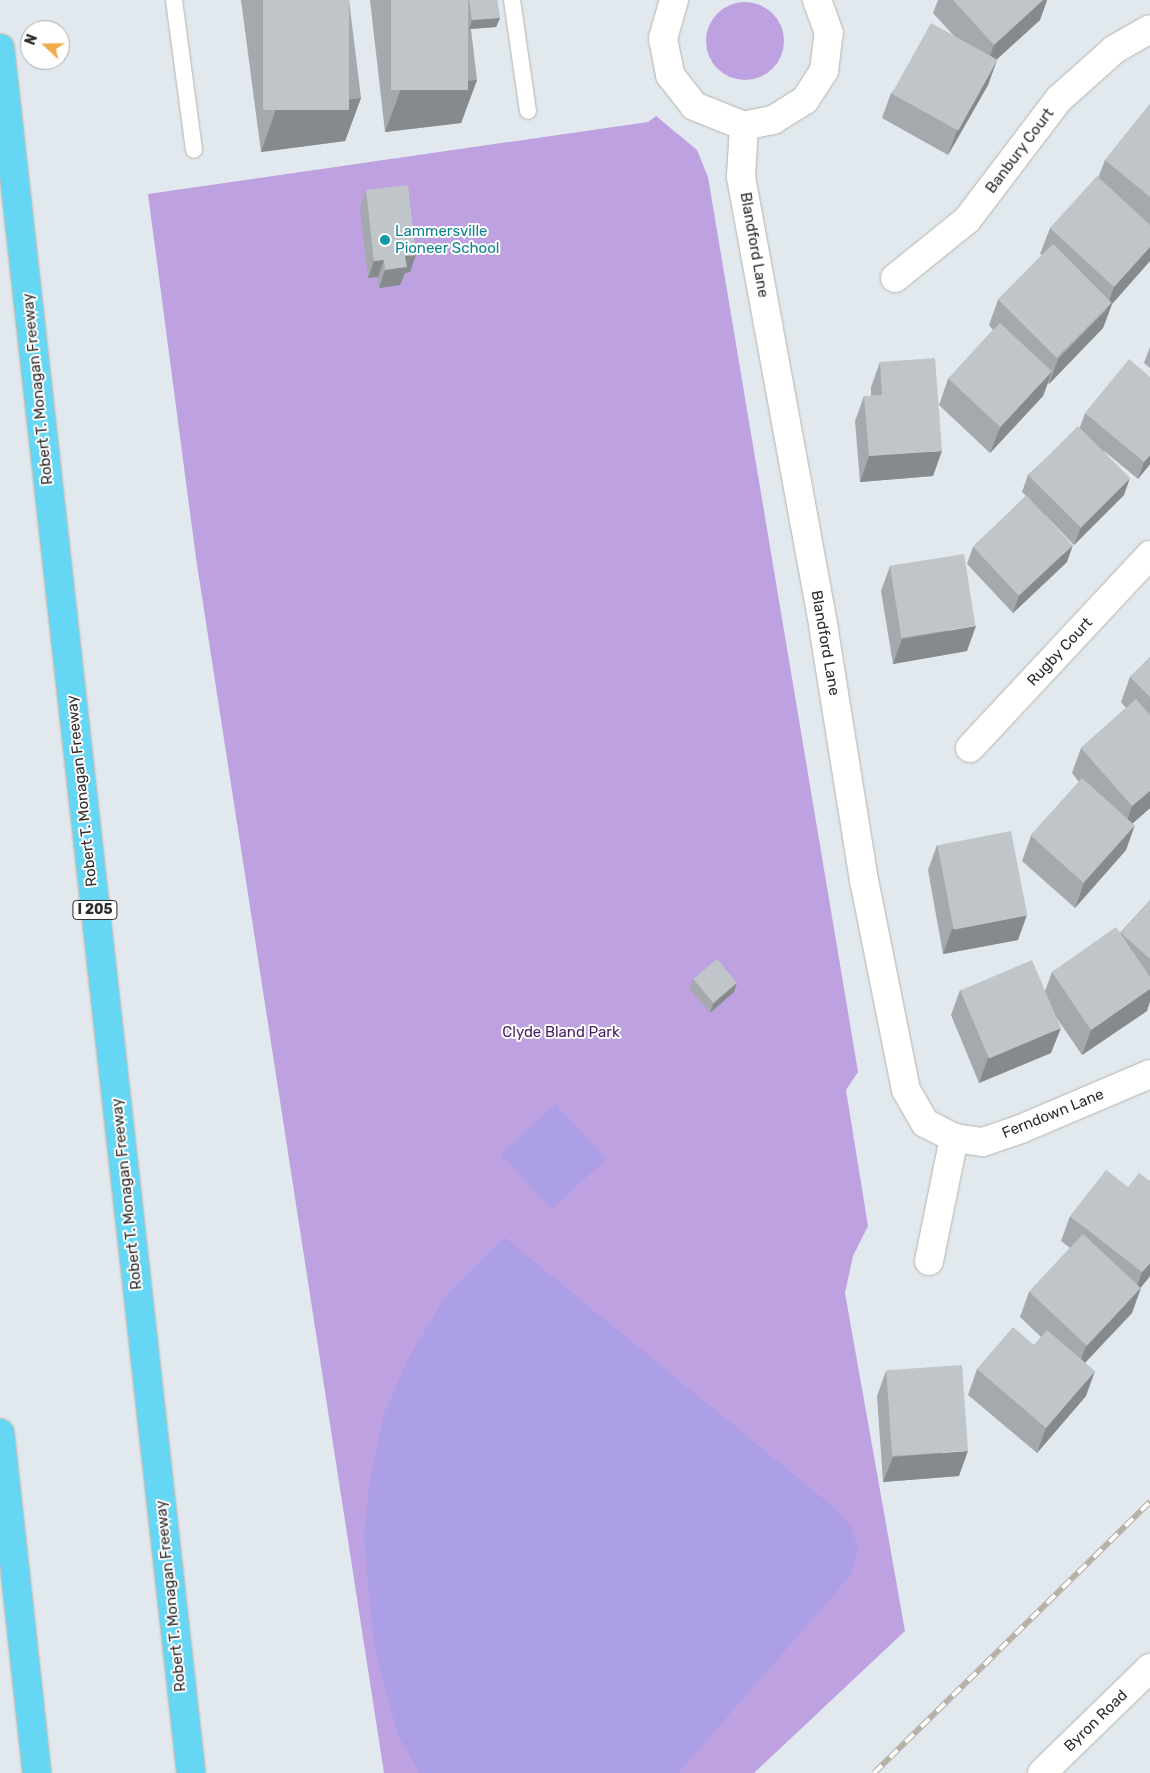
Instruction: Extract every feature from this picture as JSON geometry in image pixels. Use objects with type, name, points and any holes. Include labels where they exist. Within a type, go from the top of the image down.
[{"type":"highway","name":"Robert T. Monagan Freeway","points":[[0,48],[191,1773]]},
{"type":"highway","points":[[0,1433],[38,1773]]},
{"type":"street","points":[[674,0],[663,38],[670,75],[694,106],[744,126],[773,120],[805,100],[824,71],[829,33],[817,0]]},
{"type":"street","name":"Banbury Court","points":[[894,278],[967,220],[1059,99],[1115,49],[1150,30]]},
{"type":"street","name":"Blandford Lane","points":[[744,126],[741,178],[824,631],[864,880],[906,1090],[925,1123],[954,1138]]},
{"type":"street","name":"Rugby Court","points":[[970,748],[1150,555]]},
{"type":"street","name":"Ferndown Lane","points":[[954,1138],[983,1142],[1021,1130],[1150,1074]]},
{"type":"street","points":[[929,1261],[954,1138]]},
{"type":"street","name":"Byron Road","points":[[1042,1773],[1150,1668]]},
{"type":"lane","points":[[174,0],[194,150]]},
{"type":"lane","points":[[512,0],[528,111]]},
{"type":"green space","points":[[737,2],[753,2],[767,8],[778,19],[784,33],[784,49],[778,63],[767,74],[753,80],[737,80],[723,74],[712,63],[706,49],[706,33],[712,19],[723,8]]},
{"type":"green space","name":"Clyde Bland Park","points":[[656,116],[697,150],[708,177],[858,1072],[846,1090],[868,1226],[853,1256],[845,1293],[905,1631],[754,1773],[384,1773],[196,558],[148,194],[648,122]]},
{"type":"shaded area","points":[[555,1104],[606,1159],[552,1209],[501,1154]]},
{"type":"shaded area","points":[[504,1237],[832,1506],[851,1527],[858,1549],[850,1576],[678,1773],[419,1773],[398,1735],[374,1646],[364,1538],[369,1486],[384,1414],[408,1359],[447,1294]]},
{"type":"building","points":[[263,0],[349,0],[349,110],[263,110]]},
{"type":"building","points":[[391,0],[468,0],[468,90],[391,90]]},
{"type":"building","points":[[469,0],[497,0],[500,18],[472,20]]},
{"type":"building","points":[[953,0],[1043,0],[994,45]]},
{"type":"building","points":[[931,23],[997,60],[958,131],[892,94]]},
{"type":"building","points":[[1150,104],[1150,197],[1105,160]]},
{"type":"building","points":[[1097,176],[1150,225],[1150,247],[1114,287],[1050,228]]},
{"type":"building","name":"Lammersville Pioneer School","points":[[408,185],[416,255],[405,256],[407,267],[385,270],[384,260],[374,261],[366,190]]},
{"type":"building","points":[[1053,244],[1112,303],[1057,358],[998,299]]},
{"type":"building","points":[[1000,323],[1052,371],[1000,427],[948,379]]},
{"type":"building","points":[[935,358],[942,451],[869,456],[864,396],[882,395],[880,362]]},
{"type":"building","points":[[1129,359],[1150,377],[1150,455],[1144,462],[1085,413]]},
{"type":"building","points":[[1078,426],[1130,478],[1081,528],[1029,475]]},
{"type":"building","points":[[1027,496],[1073,545],[1019,595],[973,546]]},
{"type":"building","points":[[964,554],[975,626],[901,638],[890,566]]},
{"type":"building","points":[[1150,657],[1150,697],[1130,677]]},
{"type":"building","points":[[1136,699],[1150,715],[1150,791],[1132,806],[1081,748]]},
{"type":"building","points":[[1082,778],[1135,826],[1083,883],[1030,835]]},
{"type":"building","points":[[1011,831],[1027,915],[954,930],[937,845]]},
{"type":"building","points":[[1150,900],[1150,959],[1121,933]]},
{"type":"building","points":[[1116,927],[1150,977],[1150,989],[1091,1030],[1052,972]]},
{"type":"building","points":[[717,959],[737,983],[713,1003],[693,979]]},
{"type":"building","points":[[1032,960],[1061,1028],[989,1059],[960,990]]},
{"type":"building","points":[[1106,1170],[1128,1187],[1139,1173],[1150,1181],[1150,1263],[1142,1272],[1070,1216]]},
{"type":"building","points":[[1083,1234],[1141,1288],[1087,1346],[1029,1292]]},
{"type":"building","points":[[1013,1327],[1034,1345],[1047,1330],[1095,1371],[1046,1428],[977,1369]]},
{"type":"building","points":[[962,1365],[968,1451],[892,1456],[886,1370]]},
{"type":"railway","points":[[874,1773],[1150,1502]]},
{"type":"place","name":"Lammersville Pioneer School","points":[[385,240]]}]
